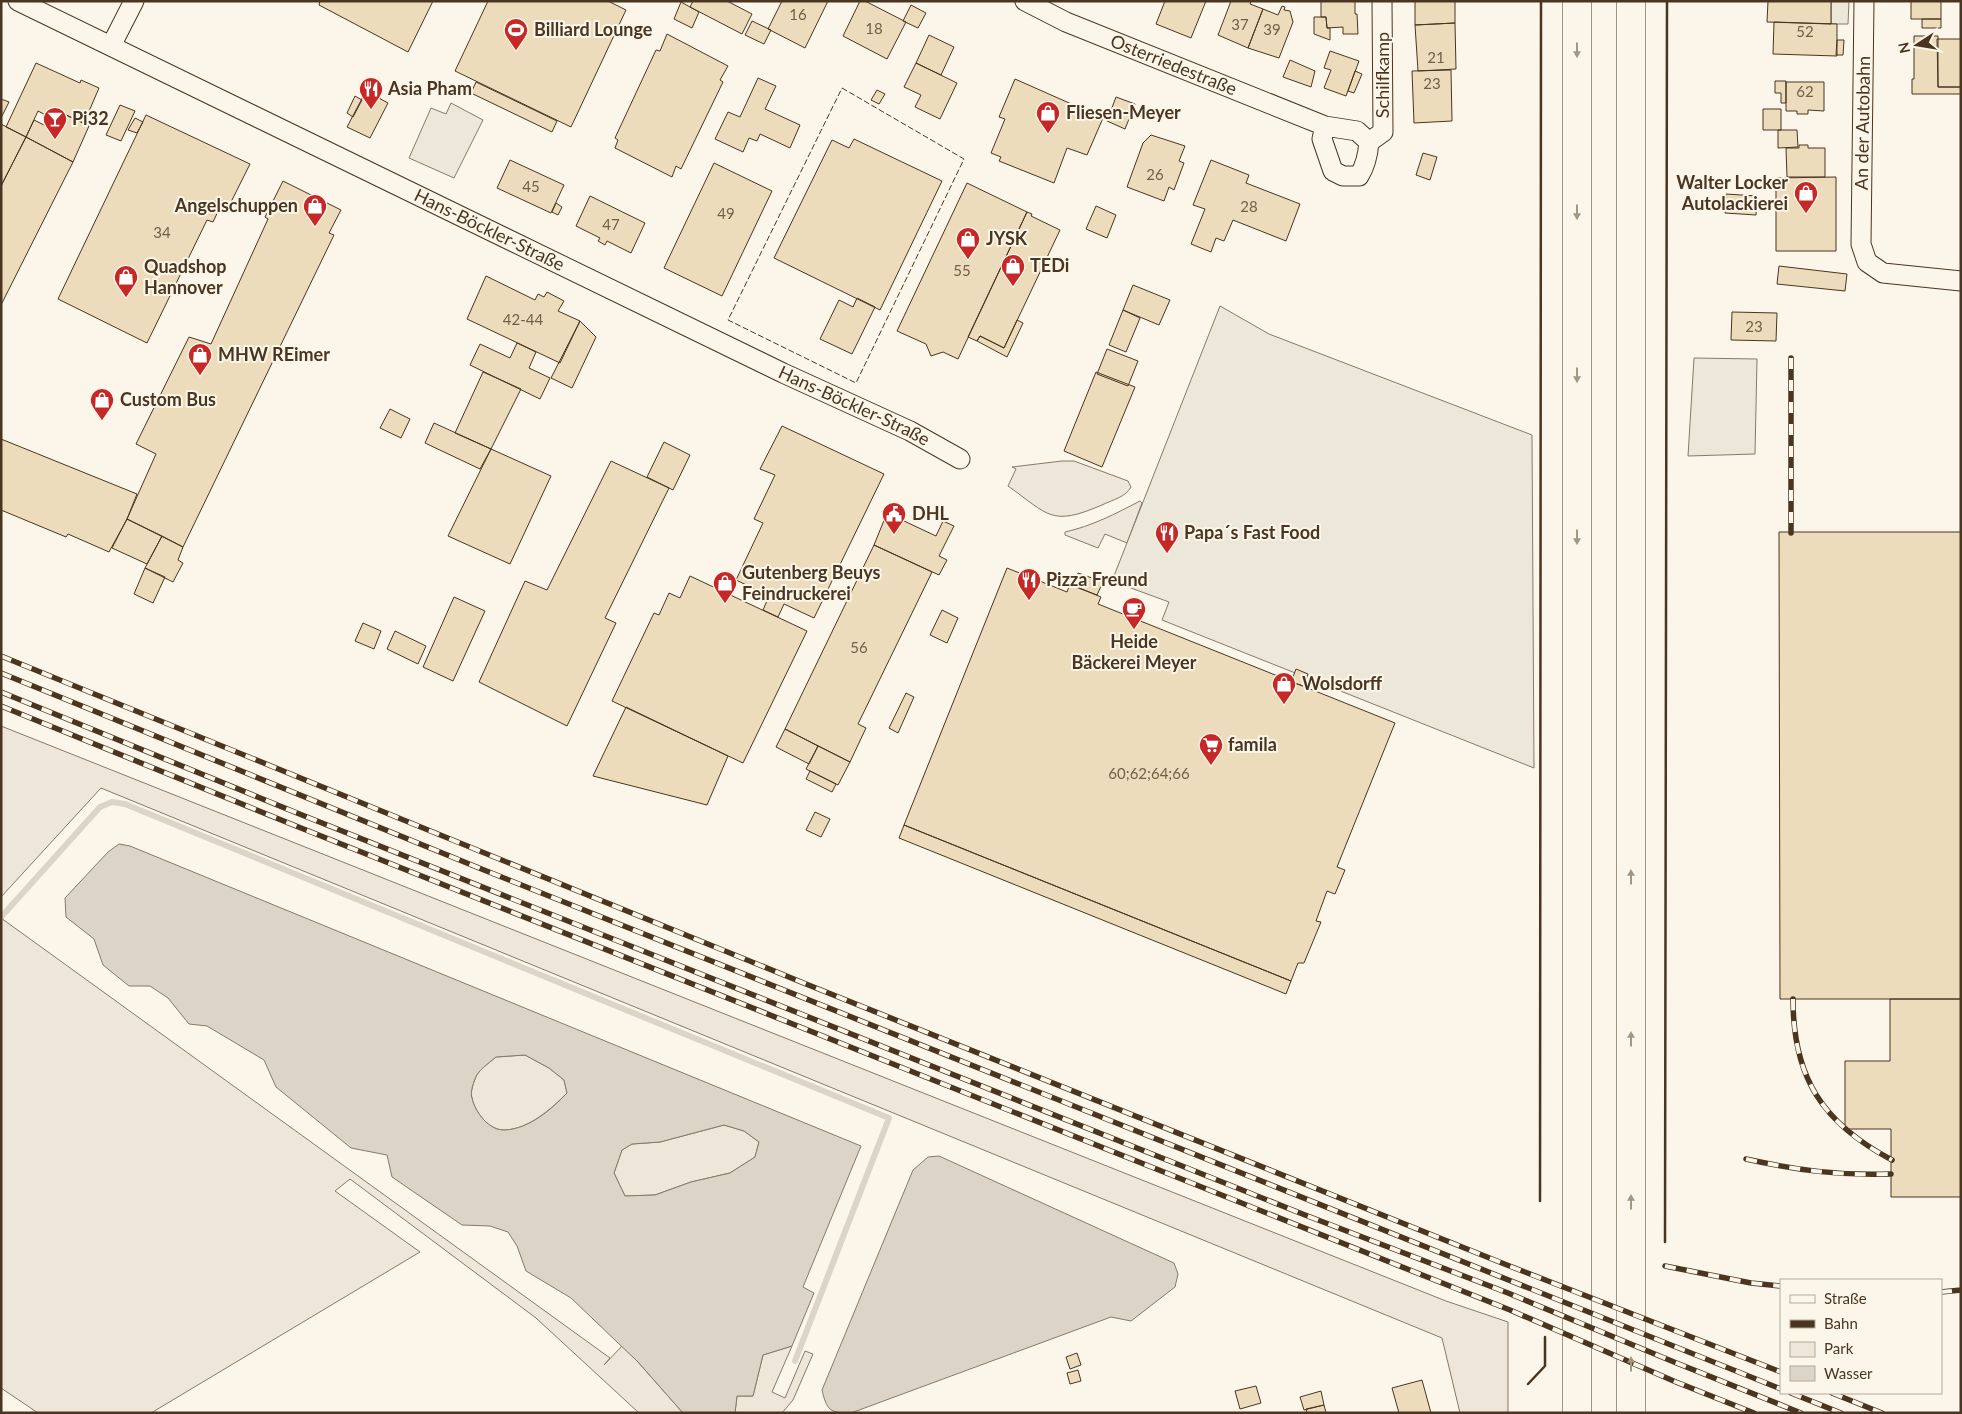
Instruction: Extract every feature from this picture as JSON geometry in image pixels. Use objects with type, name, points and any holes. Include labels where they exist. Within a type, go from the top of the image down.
[{"type":"highway","points":[[1577,1],[1577,1413]]},
{"type":"highway","points":[[1630,1413],[1631,1]]},
{"type":"street","name":"Hans-Böckler-Straße","points":[[18,1],[774,369],[910,432],[960,459]]},
{"type":"street","points":[[110,46],[134,1]]},
{"type":"street","name":"Osterriedestraße","points":[[1025,1],[1076,26],[1325,126],[1357,131],[1369,142]]},
{"type":"street","name":"Schilfkamp","points":[[1369,142],[1383,132],[1382,1]]},
{"type":"street","name":"An der Autobahn","points":[[1864,1],[1861,244],[1867,262],[1883,272],[1961,281]]},
{"type":"street","points":[[1325,126],[1322,138],[1328,159],[1333,171],[1343,176],[1359,176],[1365,167],[1369,142]]},
{"type":"green space","points":[[1074,461],[1128,481],[1131,487],[1122,496],[1102,505],[1085,512],[1061,516],[1051,515],[1042,511],[1008,486],[1016,469],[1012,467]]},
{"type":"green space","points":[[1140,501],[1142,503],[1127,543],[1105,534],[1098,548],[1065,535],[1065,532],[1094,523]]},
{"type":"green space","points":[[1,726],[1446,1301],[1508,1322],[1508,1413],[1460,1413],[1442,1338],[101,788],[1,897]]},
{"type":"green space","points":[[1,918],[610,1358],[604,1365],[622,1346],[683,1413],[639,1413],[536,1318],[350,1179],[335,1191],[420,1252],[151,1413],[38,1413],[1,1388]]},
{"type":"green space","points":[[525,1055],[549,1068],[564,1080],[567,1093],[531,1122],[514,1129],[499,1129],[488,1124],[476,1109],[471,1096],[473,1083],[478,1073],[496,1057]]},
{"type":"green space","points":[[724,1125],[744,1131],[759,1142],[755,1157],[730,1173],[691,1182],[655,1195],[625,1196],[614,1173],[622,1150],[632,1144],[660,1142]]},
{"type":"green space","points":[[792,1346],[772,1392],[785,1398],[805,1351],[813,1354],[793,1400],[782,1413],[735,1413],[737,1396],[753,1396],[763,1355]]},
{"type":"shaded area","points":[[1831,1],[1849,1],[1848,24],[1831,24]]},
{"type":"shaded area","points":[[451,103],[483,120],[454,178],[409,158],[431,108],[446,114]]},
{"type":"shaded area","points":[[1220,306],[1269,334],[1532,435],[1534,768],[1162,620],[1169,602],[1112,581]]},
{"type":"shaded area","points":[[1694,358],[1757,359],[1755,454],[1688,456]]},
{"type":"water","points":[[119,844],[130,846],[861,1146],[803,1287],[814,1293],[792,1346],[763,1355],[753,1396],[737,1396],[735,1413],[683,1413],[638,1362],[571,1298],[526,1271],[517,1246],[508,1232],[490,1226],[462,1225],[392,1177],[387,1155],[351,1148],[276,1087],[264,1060],[207,1026],[189,1024],[168,998],[150,986],[129,986],[103,965],[94,939],[66,917],[65,898],[108,852]],"holes":[[[525,1055],[549,1068],[564,1080],[567,1093],[531,1122],[514,1129],[499,1129],[488,1124],[476,1109],[471,1096],[473,1083],[478,1073],[496,1057]],[[724,1125],[744,1131],[759,1142],[755,1157],[730,1173],[691,1182],[655,1195],[625,1196],[614,1173],[622,1150],[632,1144],[660,1142]]]},
{"type":"water","points":[[939,1156],[1174,1263],[1178,1274],[1175,1287],[1131,1321],[1111,1317],[851,1413],[834,1411],[828,1407],[822,1390],[913,1170],[928,1157]]},
{"type":"building","points":[[320,1],[433,1],[408,52],[319,5]]},
{"type":"building","points":[[488,1],[608,1],[626,10],[571,127],[455,71]]},
{"type":"building","points":[[693,1],[727,1],[752,14],[742,34],[690,7]]},
{"type":"building","points":[[782,1],[828,1],[805,48],[768,29]]},
{"type":"building","points":[[860,1],[865,1],[906,22],[887,59],[843,36]]},
{"type":"building","points":[[1165,1],[1206,1],[1191,38],[1156,24]]},
{"type":"building","points":[[1231,1],[1251,1],[1250,4],[1263,9],[1248,48],[1218,35]]},
{"type":"building","points":[[1321,1],[1355,1],[1358,34],[1343,34],[1343,27],[1327,28],[1326,17],[1321,17]]},
{"type":"building","points":[[1415,1],[1455,1],[1455,23],[1415,25]]},
{"type":"building","points":[[1768,1],[1831,1],[1831,24],[1767,22]]},
{"type":"building","points":[[1911,1],[1941,1],[1941,19],[1911,19]]},
{"type":"building","points":[[681,2],[699,12],[692,28],[674,19]]},
{"type":"building","points":[[911,5],[926,13],[918,28],[903,21]]},
{"type":"building","points":[[1282,6],[1285,7],[1284,10],[1290,11],[1293,22],[1279,58],[1248,48],[1263,9],[1278,15]]},
{"type":"building","points":[[1314,17],[1326,17],[1327,28],[1330,28],[1330,40],[1314,34]]},
{"type":"building","points":[[1922,19],[1941,19],[1941,28],[1922,28]]},
{"type":"building","points":[[752,21],[771,30],[764,44],[745,35]]},
{"type":"building","points":[[1774,22],[1837,24],[1837,56],[1773,54]]},
{"type":"building","points":[[1455,23],[1456,69],[1418,71],[1415,25]]},
{"type":"building","points":[[667,34],[728,66],[720,80],[723,82],[681,169],[676,166],[672,177],[615,148],[618,140],[615,138],[656,50],[660,51]]},
{"type":"building","points":[[929,35],[954,47],[941,75],[916,63]]},
{"type":"building","points":[[1914,36],[1938,36],[1938,87],[1961,87],[1961,94],[1912,94]]},
{"type":"building","points":[[1937,39],[1961,39],[1961,87],[1938,87]]},
{"type":"building","points":[[1837,40],[1844,40],[1843,55],[1836,55]]},
{"type":"building","points":[[1330,51],[1359,61],[1346,96],[1324,88],[1331,70],[1324,68]]},
{"type":"building","points":[[1290,60],[1315,71],[1311,87],[1283,77]]},
{"type":"building","points":[[36,63],[80,83],[81,80],[99,88],[84,123],[66,115],[63,124],[38,111],[26,137],[6,127]]},
{"type":"building","points":[[916,63],[957,83],[940,119],[915,107],[921,95],[904,87]]},
{"type":"building","points":[[1451,70],[1452,121],[1414,123],[1412,71]]},
{"type":"building","points":[[1355,71],[1362,74],[1354,93],[1348,91]]},
{"type":"building","points":[[758,78],[776,86],[765,109],[800,125],[790,148],[760,134],[757,141],[749,138],[743,152],[715,139],[728,112],[740,117]]},
{"type":"building","name":"Fliesen-Meyer","points":[[1015,79],[1103,118],[1087,155],[1067,148],[1054,183],[999,161],[1001,157],[991,153],[1005,119],[999,117]]},
{"type":"building","points":[[1775,81],[1786,81],[1786,103],[1781,103],[1781,93],[1775,93]]},
{"type":"building","points":[[476,82],[557,121],[552,132],[471,93]]},
{"type":"building","points":[[1786,82],[1824,82],[1824,111],[1808,110],[1808,114],[1797,114],[1797,111],[1786,111]]},
{"type":"building","points":[[369,87],[382,93],[379,99],[367,92]]},
{"type":"building","points":[[877,90],[885,94],[879,104],[871,100]]},
{"type":"building","name":"Asia Pham","points":[[366,91],[388,103],[370,138],[347,127]]},
{"type":"building","points":[[355,96],[362,100],[353,117],[347,113]]},
{"type":"building","points":[[1116,97],[1135,104],[1125,129],[1107,121]]},
{"type":"building","points":[[1,99],[9,102],[1,118]]},
{"type":"building","points":[[120,105],[135,111],[121,141],[106,135]]},
{"type":"building","points":[[1763,109],[1781,109],[1781,130],[1763,130]]},
{"type":"building","points":[[66,115],[89,126],[73,162],[26,137],[34,120],[58,132]]},
{"type":"building","points":[[146,115],[250,164],[230,204],[217,199],[215,203],[221,205],[213,222],[207,220],[147,343],[58,299]]},
{"type":"building","points":[[135,118],[143,122],[137,133],[128,130]]},
{"type":"building","points":[[1,124],[26,137],[1,186]]},
{"type":"building","points":[[1778,130],[1797,130],[1798,147],[1778,148]]},
{"type":"building","points":[[1151,135],[1185,146],[1179,161],[1184,163],[1174,190],[1169,187],[1164,201],[1127,187],[1143,143]]},
{"type":"building","points":[[26,137],[73,162],[1,305],[1,186]]},
{"type":"building","points":[[854,139],[942,181],[880,310],[774,258],[832,140],[849,148]]},
{"type":"building","points":[[1799,145],[1808,145],[1808,148],[1825,148],[1825,177],[1787,177],[1786,148],[1799,148]]},
{"type":"building","points":[[1423,153],[1437,157],[1430,180],[1416,175]]},
{"type":"building","points":[[510,160],[564,185],[551,213],[497,188]]},
{"type":"building","points":[[1211,160],[1249,175],[1246,183],[1300,204],[1286,241],[1233,220],[1224,241],[1216,238],[1211,252],[1191,244],[1205,209],[1193,205]]},
{"type":"building","points":[[714,163],[772,191],[722,296],[664,268]]},
{"type":"building","name":"Walter Locker Autolackierei","points":[[1836,177],[1836,251],[1776,251],[1776,178]]},
{"type":"building","points":[[283,181],[341,210],[329,233],[334,235],[183,547],[127,519],[156,454],[136,444],[189,337],[211,344],[268,219],[265,217]]},
{"type":"building","points":[[967,183],[1027,212],[958,359],[943,352],[931,356],[926,344],[897,331]]},
{"type":"building","points":[[1726,194],[1757,196],[1756,215],[1725,213]]},
{"type":"building","points":[[590,196],[645,223],[631,253],[607,241],[605,245],[598,241],[600,238],[576,226]]},
{"type":"building","points":[[556,203],[562,207],[558,215],[552,212]]},
{"type":"building","points":[[1096,206],[1116,215],[1107,238],[1086,229]]},
{"type":"building","points":[[1027,212],[1032,214],[1031,216],[1060,230],[1004,348],[980,336],[977,341],[968,337]]},
{"type":"building","points":[[1779,266],[1847,274],[1845,291],[1777,284]]},
{"type":"building","points":[[486,276],[535,300],[538,294],[544,297],[547,292],[564,301],[558,311],[580,321],[560,363],[467,319]]},
{"type":"building","points":[[1133,285],[1170,300],[1159,325],[1123,310]]},
{"type":"building","points":[[857,298],[875,307],[852,354],[820,339],[839,300],[853,307]]},
{"type":"building","points":[[1123,310],[1140,318],[1126,352],[1109,345]]},
{"type":"building","points":[[1732,312],[1777,313],[1776,341],[1731,340]]},
{"type":"building","points":[[1017,320],[1023,323],[1007,357],[977,341],[980,336],[1004,348]]},
{"type":"building","points":[[580,321],[596,337],[572,388],[551,378]]},
{"type":"building","points":[[517,343],[536,352],[529,368],[550,378],[540,399],[470,365],[480,344],[510,358]]},
{"type":"building","points":[[1107,349],[1138,361],[1128,386],[1097,374]]},
{"type":"building","points":[[483,372],[521,389],[491,449],[455,433]]},
{"type":"building","points":[[1096,372],[1135,387],[1102,467],[1064,451]]},
{"type":"building","points":[[390,409],[410,419],[401,438],[380,428]]},
{"type":"building","points":[[434,423],[491,449],[480,469],[425,443]]},
{"type":"building","points":[[782,426],[884,474],[814,618],[784,604],[778,617],[763,610],[769,596],[736,580],[763,523],[754,519],[775,475],[760,469]]},
{"type":"building","points":[[1,439],[137,494],[127,519],[109,552],[68,534],[66,537],[1,510]]},
{"type":"building","points":[[664,442],[690,455],[673,490],[647,477]]},
{"type":"building","points":[[491,449],[551,476],[510,564],[448,536]]},
{"type":"building","points":[[611,461],[669,488],[605,618],[616,623],[567,726],[479,682],[525,581],[547,590]]},
{"type":"building","points":[[887,513],[936,536],[943,521],[954,526],[939,556],[947,560],[939,575],[874,545]]},
{"type":"building","points":[[127,519],[162,536],[147,564],[112,548]]},
{"type":"building","points":[[1779,532],[1961,532],[1961,999],[1780,999]]},
{"type":"building","points":[[162,536],[183,547],[178,560],[183,563],[173,582],[145,568]]},
{"type":"building","points":[[874,545],[932,572],[858,724],[866,728],[850,762],[785,729]]},
{"type":"building","points":[[145,568],[165,577],[153,603],[134,594]]},
{"type":"building","points":[[1007,568],[1067,592],[1070,584],[1101,597],[1098,604],[1395,723],[1337,867],[1345,870],[1335,894],[1327,891],[1316,921],[1321,922],[1304,963],[1298,963],[1291,981],[904,825]]},
{"type":"building","points":[[1078,573],[1103,582],[1097,595],[1073,586]]},
{"type":"building","points":[[690,576],[807,631],[743,763],[612,701],[654,613],[659,615],[669,593],[680,598]]},
{"type":"building","points":[[454,597],[485,611],[453,681],[423,667]]},
{"type":"building","points":[[942,610],[958,618],[947,643],[930,635]]},
{"type":"building","points":[[363,623],[381,631],[374,649],[355,641]]},
{"type":"building","points":[[395,631],[426,646],[418,664],[387,649]]},
{"type":"building","points":[[1296,669],[1308,674],[1303,686],[1291,682]]},
{"type":"building","points":[[906,693],[914,697],[898,733],[889,728]]},
{"type":"building","points":[[626,707],[728,756],[707,805],[593,776]]},
{"type":"building","points":[[785,729],[818,746],[809,764],[776,747]]},
{"type":"building","points":[[818,746],[850,762],[838,785],[806,769]]},
{"type":"building","points":[[810,771],[836,784],[832,792],[806,779]]},
{"type":"building","points":[[815,812],[830,819],[821,837],[806,830]]},
{"type":"building","points":[[904,825],[1291,981],[1286,994],[899,838]]},
{"type":"building","points":[[1890,999],[1961,999],[1961,1197],[1891,1197],[1891,1129],[1845,1129],[1845,1061],[1890,1061]]},
{"type":"building","points":[[1077,1353],[1081,1365],[1070,1369],[1066,1357]]},
{"type":"building","points":[[1078,1370],[1081,1381],[1070,1384],[1067,1373]]},
{"type":"building","points":[[1422,1380],[1431,1413],[1399,1413],[1392,1388]]},
{"type":"building","points":[[1256,1386],[1261,1403],[1240,1409],[1235,1391]]},
{"type":"building","points":[[1321,1391],[1324,1405],[1304,1410],[1300,1397]]},
{"type":"building","points":[[1324,1405],[1326,1413],[1307,1413],[1306,1409]]},
{"type":"waterway","points":[[2,916],[100,807],[112,802],[125,804],[889,1118],[795,1361]]},
{"type":"railway","points":[[1791,358],[1791,533]]},
{"type":"railway","points":[[1,656],[806,984],[1507,1265],[1780,1372]]},
{"type":"railway","points":[[1,673],[484,870],[1780,1389]]},
{"type":"railway","points":[[1,692],[297,813],[1305,1215],[1508,1293],[1801,1413]]},
{"type":"railway","points":[[1,706],[296,826],[1510,1310],[1676,1382],[1754,1413]]},
{"type":"railway","points":[[1793,999],[1794,1027],[1799,1052],[1806,1074],[1816,1095],[1847,1130],[1868,1146],[1892,1160]]},
{"type":"railway","points":[[1746,1159],[1818,1171],[1854,1174],[1891,1174]]},
{"type":"railway","points":[[1665,1266],[1751,1283],[1780,1286]]},
{"type":"railway","points":[[1942,1292],[1961,1290]]},
{"type":"railway","points":[[1794,1394],[1841,1413]]},
{"type":"railway","points":[[1834,1394],[1882,1413]]},
{"type":"fence","points":[[842,88],[964,159],[856,383],[728,320],[842,88]]},
{"type":"wall","points":[[1540,1201],[1541,1]]},
{"type":"wall","points":[[1665,1242],[1667,1]]},
{"type":"wall","points":[[1528,1384],[1545,1366],[1545,1337]]},
{"type":"place","name":"Billiard Lounge","points":[[516,51]]},
{"type":"place","name":"Asia Pham","points":[[371,110]]},
{"type":"place","name":"Fliesen-Meyer","points":[[1048,134]]},
{"type":"place","name":"Pi32","points":[[55,140]]},
{"type":"place","name":"Walter Locker Autolackierei","points":[[1806,214]]},
{"type":"place","name":"Angelschuppen","points":[[315,227]]},
{"type":"place","name":"JYSK","points":[[968,260]]},
{"type":"place","name":"TEDi","points":[[1013,287]]},
{"type":"place","name":"Quadshop Hannover","points":[[126,298]]},
{"type":"place","name":"MHW REimer","points":[[200,376]]},
{"type":"place","name":"Custom Bus","points":[[102,421]]},
{"type":"place","name":"DHL","points":[[894,535]]},
{"type":"place","name":"Papa´s Fast Food","points":[[1167,554]]},
{"type":"place","name":"Pizza Freund","points":[[1029,601]]},
{"type":"place","name":"Gutenberg Beuys Feindruckerei","points":[[725,604]]},
{"type":"place","name":"Heide Bäckerei Meyer","points":[[1134,630]]},
{"type":"place","name":"Wolsdorff","points":[[1284,705]]},
{"type":"place","name":"famila","points":[[1211,766]]}]
